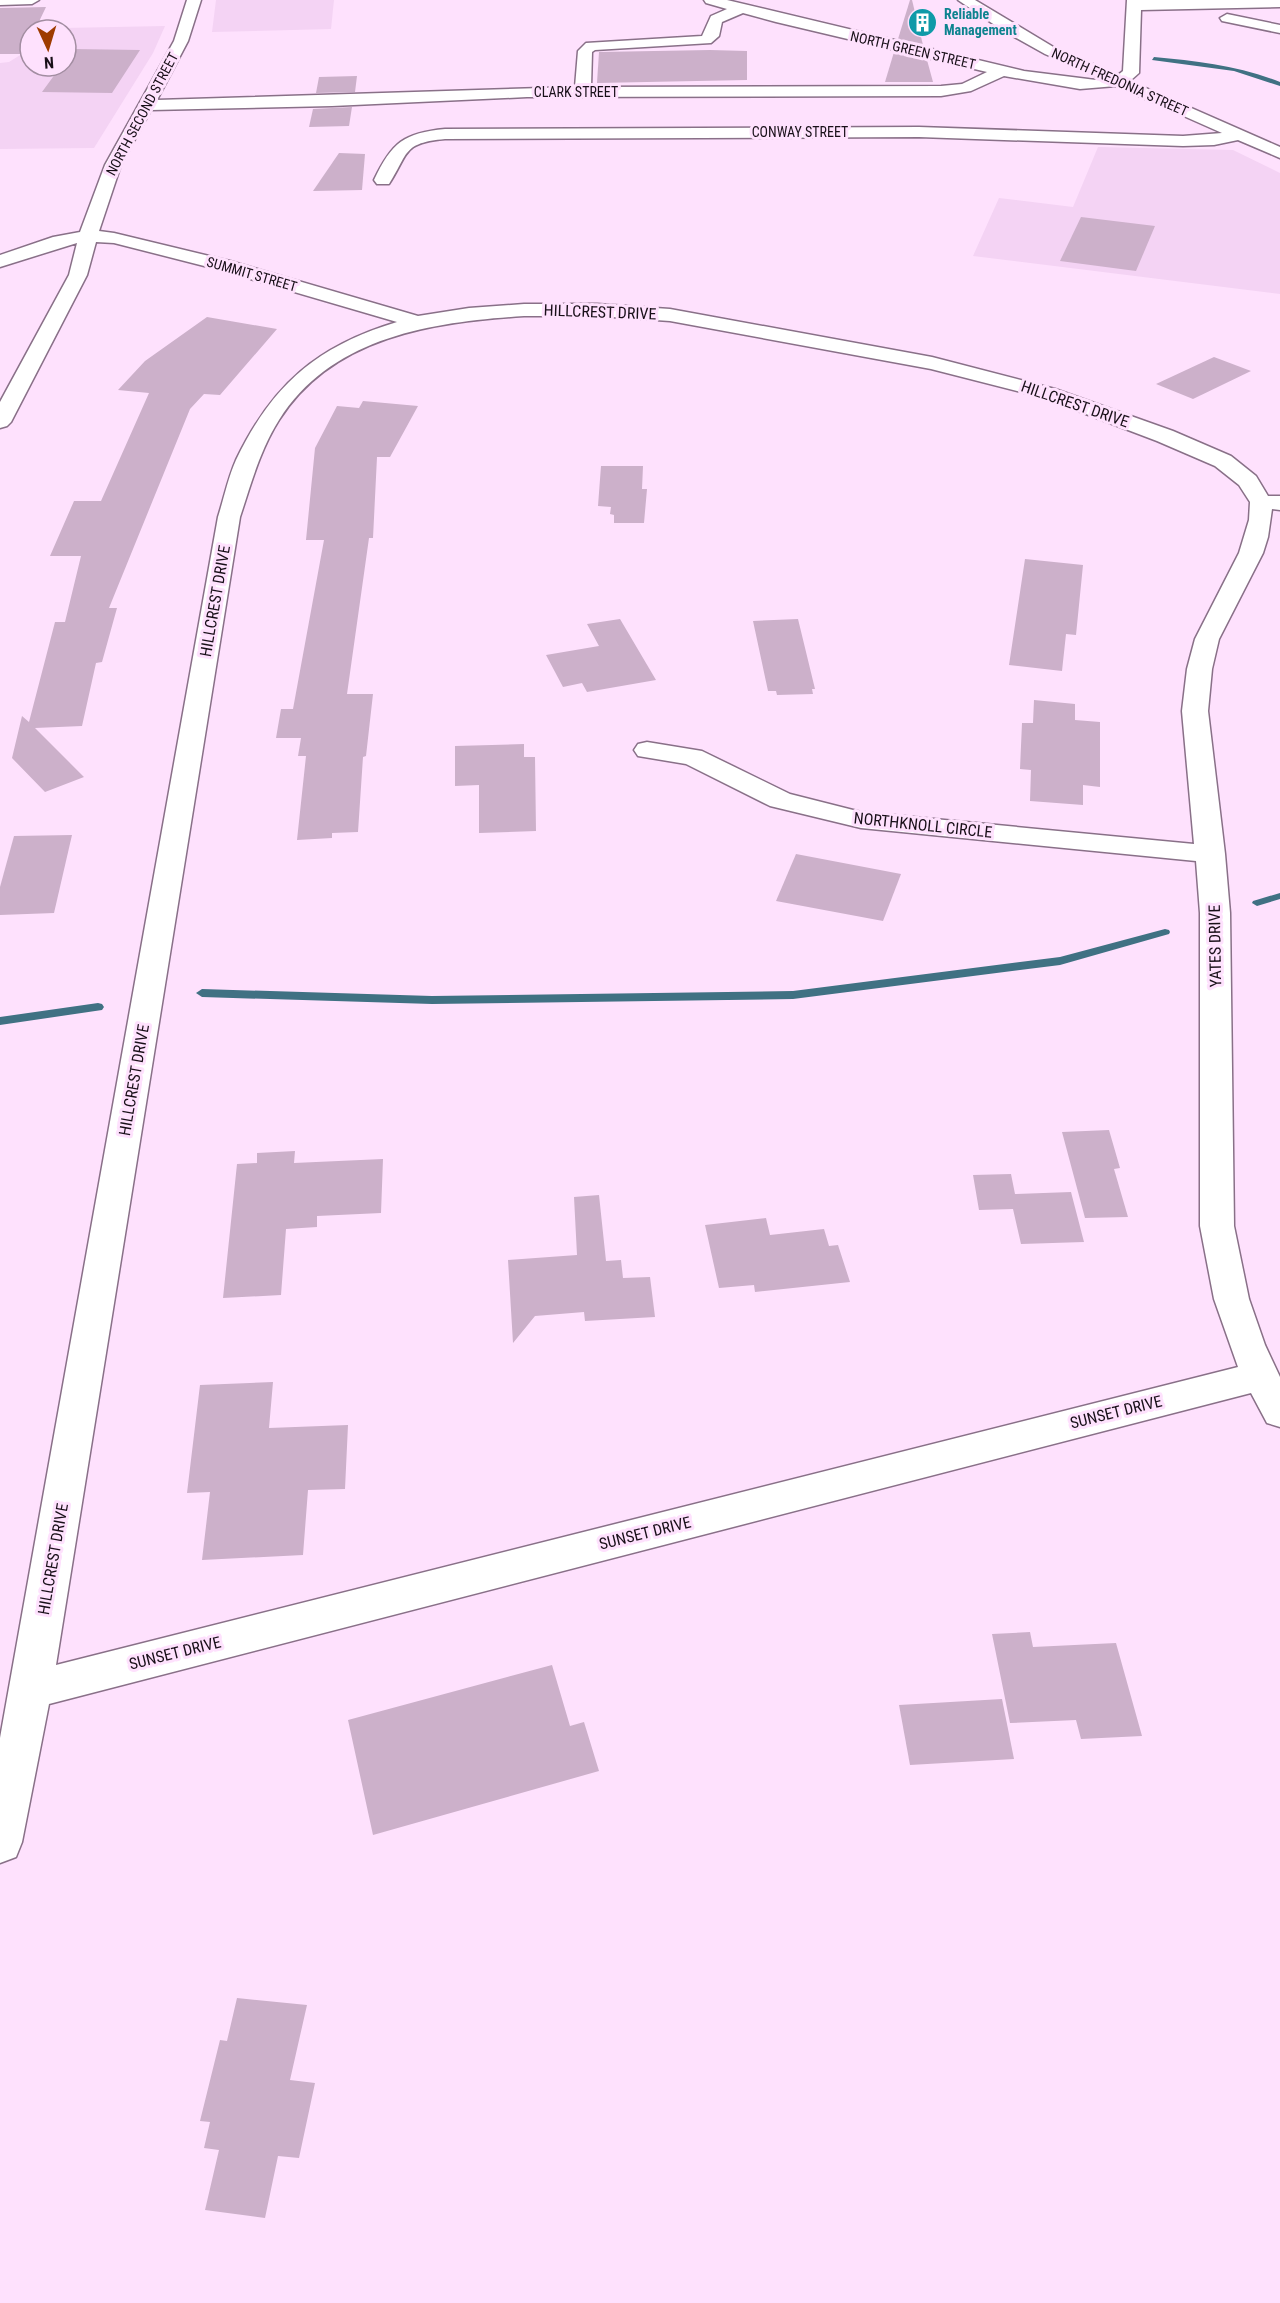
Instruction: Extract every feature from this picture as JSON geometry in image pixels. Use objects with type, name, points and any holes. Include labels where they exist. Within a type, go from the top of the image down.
[{"type":"street","points":[[0,1],[32,0]]},
{"type":"street","name":"NORTH SECOND STREET","points":[[0,422],[78,275],[88,236],[113,165],[181,41],[194,0]]},
{"type":"street","name":"NORTH GREEN STREET","points":[[711,0],[1002,71],[1059,81],[1118,83]]},
{"type":"street","name":"NORTH FREDONIA STREET","points":[[965,0],[1027,39],[1118,83],[1280,153]]},
{"type":"street","points":[[1118,83],[1128,77],[1132,69],[1134,3],[1166,5],[1280,3]]},
{"type":"street","points":[[1166,5],[1280,28]]},
{"type":"street","points":[[583,92],[585,51],[591,46],[706,40],[712,36],[712,23],[715,19],[742,9]]},
{"type":"street","points":[[1009,48],[1027,39]]},
{"type":"street","points":[[936,55],[990,53]]},
{"type":"street","name":"CLARK STREET","points":[[145,105],[583,92],[941,91],[965,88],[1002,71]]},
{"type":"street","points":[[445,134],[453,96]]},
{"type":"street","name":"CONWAY STREET","points":[[383,180],[394,154],[401,147],[415,139],[445,134],[919,132],[1183,141],[1214,140],[1239,135]]},
{"type":"street","name":"SUMMIT STREET","points":[[0,261],[43,245],[88,236],[114,238],[223,265],[414,321]]},
{"type":"street","name":"HILLCREST DRIVE","points":[[0,1842],[31,1690],[236,486],[255,441],[279,404],[297,385],[317,366],[357,341],[414,321],[495,311],[566,309],[637,311],[715,321],[932,363],[1048,393],[1165,436],[1223,461],[1270,502]]},
{"type":"street","name":"YATES DRIVE","points":[[1270,502],[1253,552],[1209,632],[1197,678],[1195,711],[1211,854],[1215,913],[1217,1226],[1222,1268],[1233,1308],[1259,1376],[1280,1412]]},
{"type":"street","name":"NORTHKNOLL CIRCLE","points":[[647,750],[693,757],[780,800],[861,820],[1211,854]]},
{"type":"street","name":"SUNSET DRIVE","points":[[31,1690],[1259,1376]]},
{"type":"shaded area","points":[[216,0],[334,0],[331,29],[212,32]]},
{"type":"shaded area","points":[[165,26],[153,53],[94,148],[0,149],[0,63],[9,62],[18,56],[18,78],[78,78],[78,28]]},
{"type":"shaded area","points":[[1098,147],[1233,150],[1280,173],[1280,294],[973,256],[999,198],[1073,207]]},
{"type":"building","points":[[910,0],[912,0],[923,45],[898,39]]},
{"type":"building","points":[[46,7],[41,18],[18,18],[18,54],[0,54],[0,8]]},
{"type":"building","points":[[78,49],[140,50],[112,93],[42,92],[52,78],[78,78]]},
{"type":"building","points":[[747,51],[747,80],[597,83],[599,52]]},
{"type":"building","points":[[894,52],[927,60],[933,82],[885,82]]},
{"type":"building","points":[[357,76],[355,92],[316,93],[319,77]]},
{"type":"building","points":[[352,107],[349,126],[309,127],[313,109]]},
{"type":"building","points":[[339,153],[365,154],[362,190],[313,191]]},
{"type":"building","points":[[1081,217],[1155,226],[1136,271],[1060,261]]},
{"type":"building","points":[[207,317],[277,329],[220,395],[204,394],[190,409],[109,608],[117,608],[102,662],[96,663],[82,726],[35,728],[84,777],[45,792],[12,758],[22,716],[29,722],[55,622],[65,622],[81,556],[50,556],[74,501],[101,501],[149,393],[118,390],[145,361]]},
{"type":"building","points":[[1214,357],[1251,371],[1193,399],[1156,384]]},
{"type":"building","points":[[363,401],[418,406],[390,457],[377,457],[373,538],[369,538],[347,694],[373,694],[366,756],[363,757],[358,832],[332,833],[332,838],[297,840],[306,756],[298,756],[301,738],[276,738],[281,709],[293,709],[324,540],[306,540],[315,448],[337,406],[359,408]]},
{"type":"building","points":[[601,466],[643,466],[642,489],[647,489],[644,523],[614,523],[614,515],[610,514],[611,507],[598,506]]},
{"type":"building","points":[[1025,559],[1083,565],[1076,635],[1066,634],[1062,671],[1009,665]]},
{"type":"building","points":[[620,619],[656,680],[587,692],[582,683],[563,687],[546,655],[599,646],[587,624]]},
{"type":"building","points":[[798,619],[815,689],[812,689],[813,694],[777,695],[776,691],[768,691],[753,621]]},
{"type":"building","points":[[1034,700],[1075,704],[1075,720],[1100,722],[1100,787],[1083,785],[1083,805],[1030,801],[1031,770],[1020,769],[1022,723],[1033,723]]},
{"type":"building","points":[[524,744],[524,757],[535,757],[536,831],[479,833],[479,785],[455,786],[455,746]]},
{"type":"building","points":[[72,835],[54,913],[0,915],[0,887],[14,836]]},
{"type":"building","points":[[796,854],[901,874],[883,921],[776,901]]},
{"type":"building","points":[[1109,1130],[1120,1168],[1114,1169],[1128,1217],[1085,1218],[1062,1132]]},
{"type":"building","points":[[295,1151],[294,1163],[383,1159],[381,1213],[317,1216],[317,1227],[286,1229],[281,1295],[223,1298],[237,1164],[257,1163],[257,1153]]},
{"type":"building","points":[[1011,1174],[1015,1194],[1071,1192],[1084,1242],[1021,1244],[1013,1209],[979,1210],[973,1175]]},
{"type":"building","points":[[599,1195],[606,1261],[621,1260],[623,1278],[650,1277],[655,1317],[585,1321],[584,1312],[535,1316],[513,1343],[508,1260],[577,1255],[574,1197]]},
{"type":"building","points":[[766,1218],[770,1235],[824,1229],[829,1246],[838,1245],[850,1282],[755,1292],[754,1285],[719,1288],[705,1225]]},
{"type":"building","points":[[273,1382],[269,1428],[348,1425],[345,1489],[308,1490],[303,1555],[202,1560],[210,1492],[187,1493],[200,1385]]},
{"type":"building","points":[[1030,1632],[1033,1647],[1116,1643],[1142,1736],[1081,1739],[1076,1720],[1010,1723],[992,1634]]},
{"type":"building","points":[[552,1665],[570,1726],[584,1722],[599,1771],[373,1835],[348,1720]]},
{"type":"building","points":[[1002,1699],[1014,1759],[910,1765],[899,1705]]},
{"type":"building","points":[[237,1998],[307,2005],[290,2080],[315,2083],[299,2158],[278,2156],[265,2218],[205,2210],[219,2150],[204,2148],[210,2122],[200,2121],[220,2040],[227,2041]]},
{"type":"waterway","points":[[1154,59],[1234,69],[1280,84]]},
{"type":"waterway","points":[[1257,903],[1280,896]]},
{"type":"waterway","points":[[202,993],[432,1000],[793,995],[1060,961],[1165,932]]},
{"type":"waterway","points":[[0,1021],[98,1007]]},
{"type":"place","name":"Reliable Management","points":[[923,22]]}]
